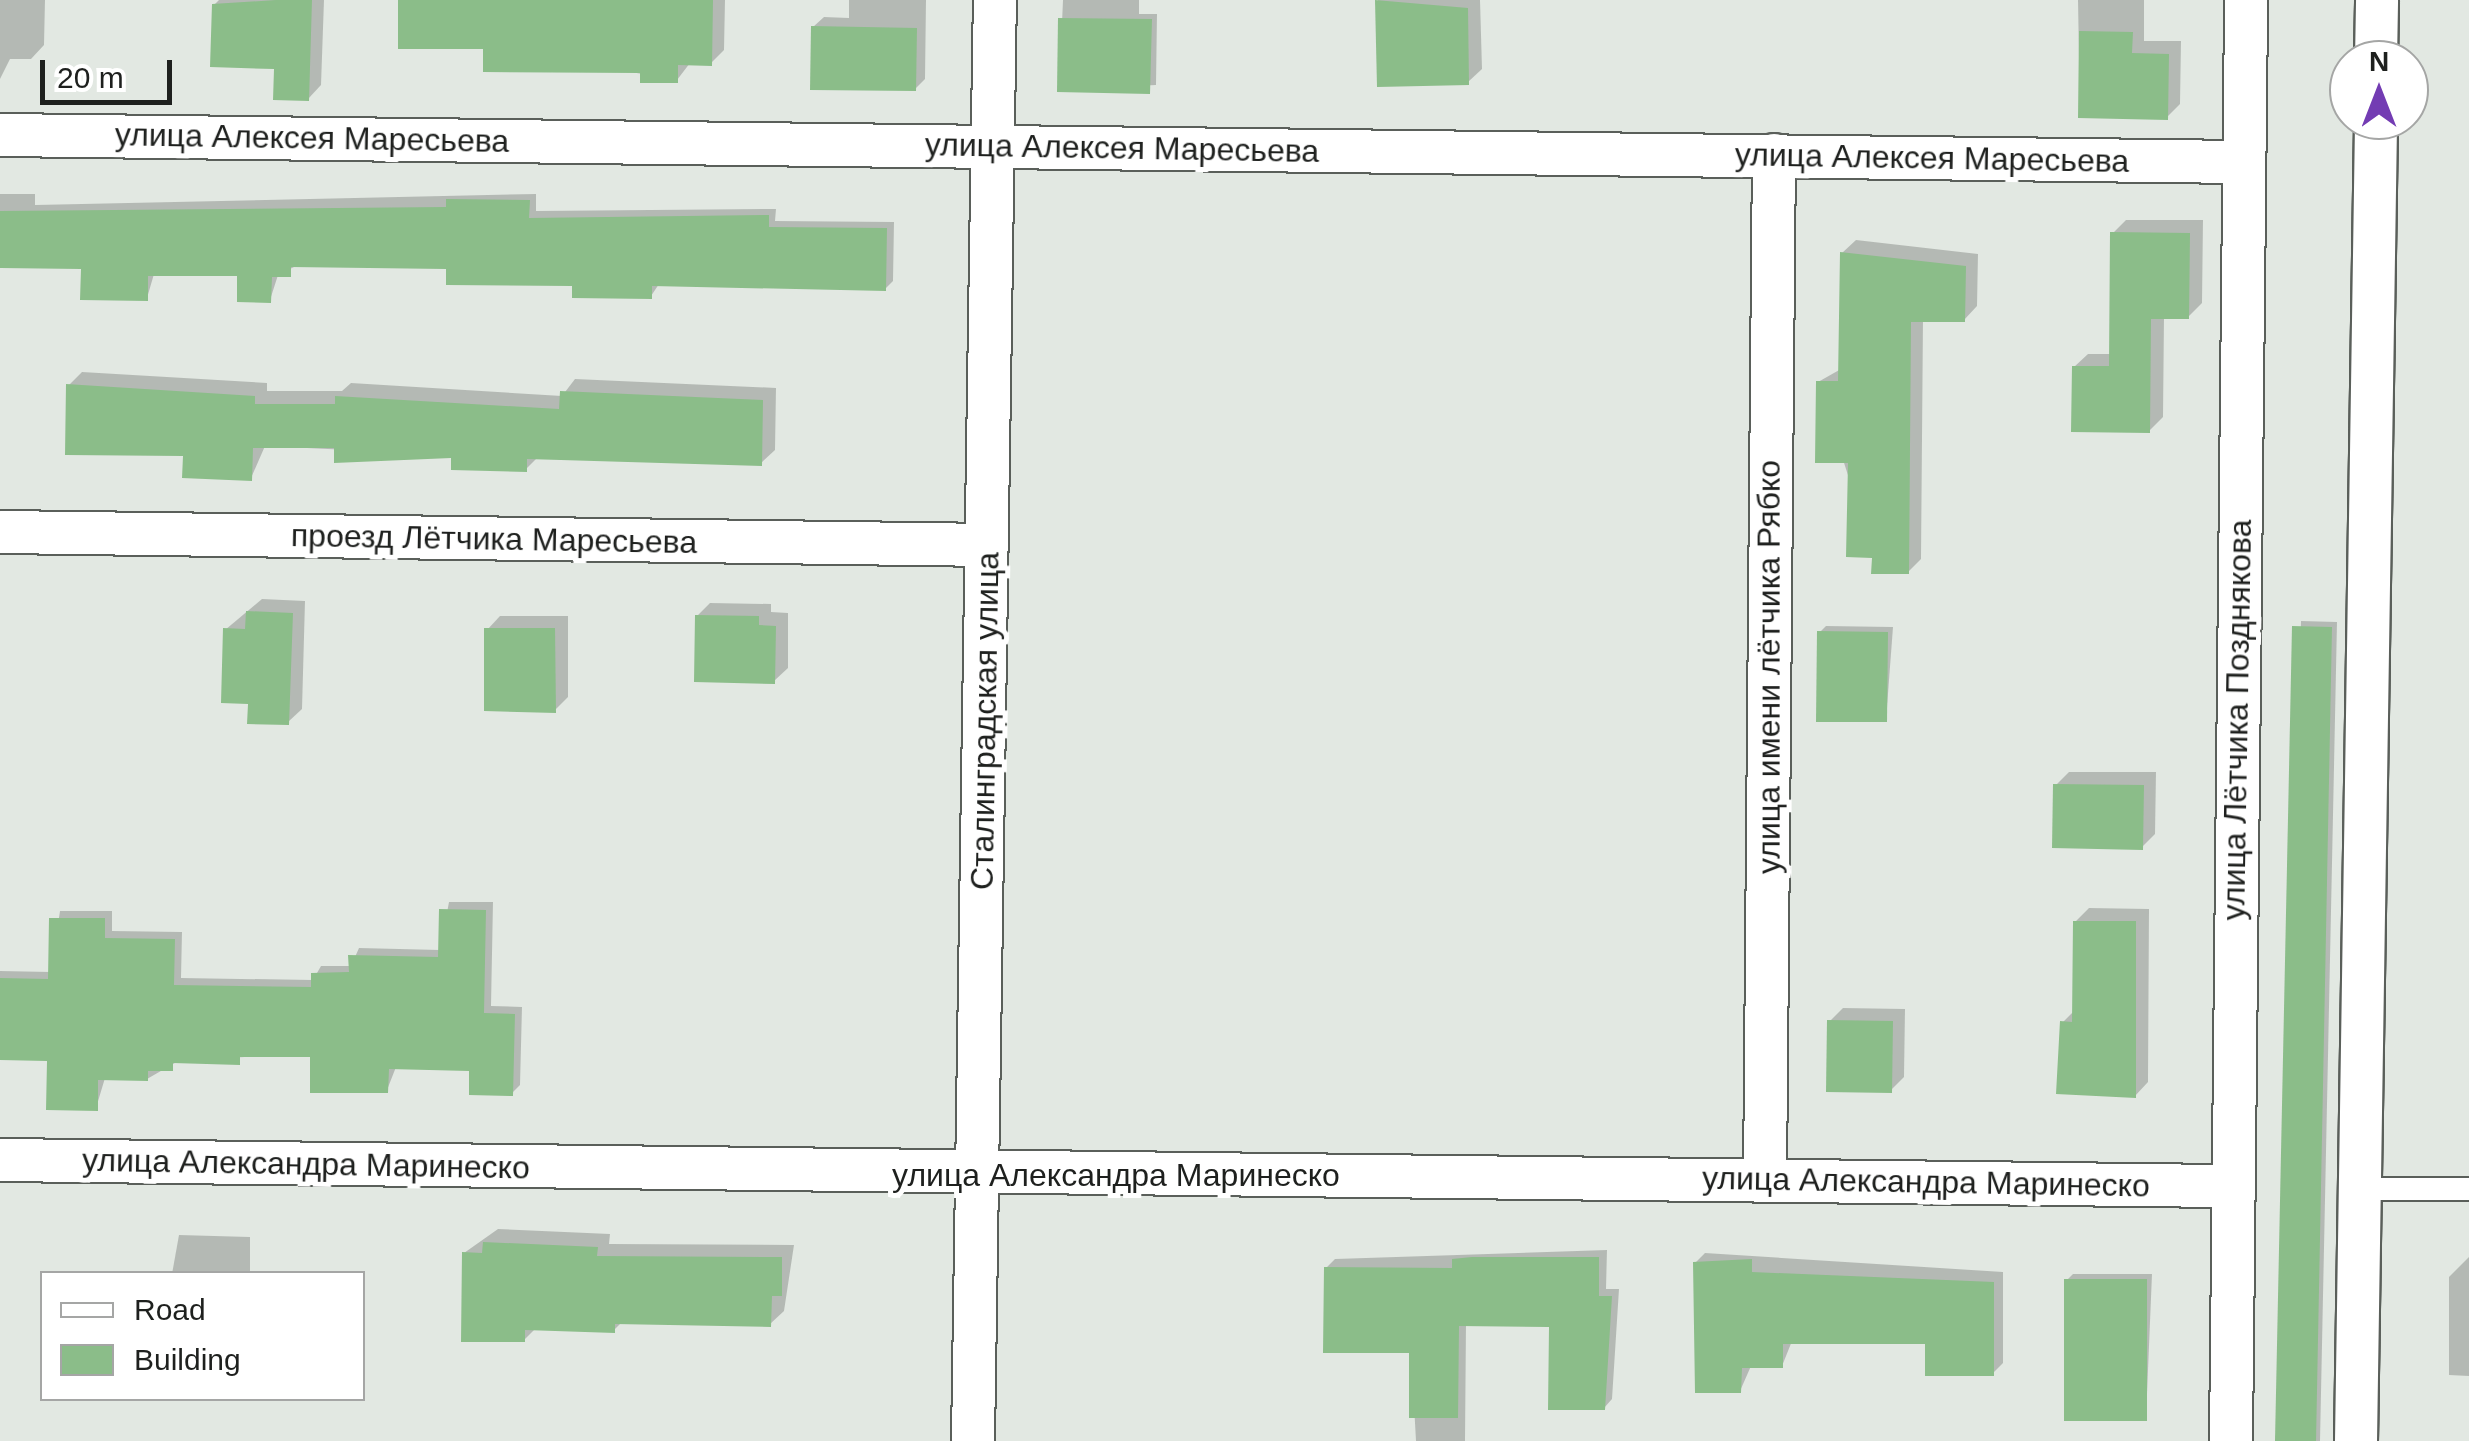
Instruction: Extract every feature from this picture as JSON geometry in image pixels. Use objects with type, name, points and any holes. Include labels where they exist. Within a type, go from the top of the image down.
[{"type":"street","name":"Сталинградская улица","points":[[973,1441],[995,0]]},
{"type":"street","name":"улица Лётчика Позднякова","points":[[2231,1441],[2246,0]]},
{"type":"street","points":[[2376,40],[2377,0]]},
{"type":"street","name":"улица Алексея Маресьева","points":[[0,134],[2244,162]]},
{"type":"street","points":[[2356,1441],[2376,140]]},
{"type":"street","name":"улица имени лётчика Рябко","points":[[1765,1180],[1774,155]]},
{"type":"street","name":"проезд Лётчика Маресьева","points":[[0,532],[987,545]]},
{"type":"street","name":"улица Александра Маринеско","points":[[0,1160],[2232,1186]]},
{"type":"lane","points":[[2360,1189],[2469,1189]]},
{"type":"building","points":[[312,0],[309,101],[273,100],[274,69],[210,67],[212,4]]},
{"type":"building","points":[[398,0],[713,0],[712,66],[678,65],[678,83],[640,83],[640,73],[483,72],[483,49],[398,49]]},
{"type":"building","points":[[1375,0],[1468,8],[1469,85],[1377,87]]},
{"type":"building","points":[[1058,18],[1152,19],[1150,94],[1057,92]]},
{"type":"building","points":[[811,26],[917,28],[916,91],[810,90]]},
{"type":"building","points":[[2079,31],[2133,32],[2132,53],[2169,54],[2168,120],[2078,118]]},
{"type":"building","points":[[446,199],[530,200],[529,218],[769,215],[769,227],[887,228],[886,291],[652,286],[652,299],[572,298],[572,286],[446,285],[446,269],[291,267],[291,277],[272,277],[271,303],[237,302],[237,276],[148,276],[148,301],[80,300],[81,269],[0,268],[0,211],[446,207]]},
{"type":"building","points":[[2110,232],[2190,233],[2189,319],[2151,319],[2150,433],[2071,432],[2072,366],[2109,366]]},
{"type":"building","points":[[1840,252],[1966,266],[1965,322],[1911,322],[1909,574],[1871,574],[1872,558],[1846,557],[1848,463],[1815,463],[1816,381],[1838,381]]},
{"type":"building","points":[[66,384],[255,396],[255,404],[335,404],[335,396],[559,409],[560,391],[763,400],[762,466],[527,459],[527,472],[451,470],[451,458],[334,463],[334,448],[253,448],[252,481],[182,478],[183,456],[65,455]]},
{"type":"building","points":[[246,611],[293,613],[289,725],[247,724],[248,704],[221,703],[223,628],[245,629]]},
{"type":"building","points":[[695,615],[759,616],[759,625],[776,626],[775,684],[694,682]]},
{"type":"building","points":[[2292,626],[2332,627],[2316,1441],[2275,1441]]},
{"type":"building","points":[[484,628],[555,628],[556,713],[484,711]]},
{"type":"building","points":[[1817,631],[1888,632],[1887,722],[1816,722]]},
{"type":"building","points":[[2053,784],[2144,785],[2143,850],[2052,848]]},
{"type":"building","points":[[439,909],[486,910],[484,1013],[515,1014],[513,1096],[469,1095],[469,1071],[389,1069],[388,1093],[310,1093],[310,1057],[240,1057],[240,1065],[173,1063],[173,1071],[148,1071],[148,1081],[98,1080],[98,1111],[46,1110],[47,1061],[0,1060],[0,978],[48,979],[49,918],[105,918],[105,938],[175,939],[174,985],[311,987],[311,973],[349,972],[348,955],[438,957]]},
{"type":"building","points":[[2073,921],[2136,921],[2136,1098],[2056,1094],[2060,1021],[2072,1022]]},
{"type":"building","points":[[1827,1020],[1893,1021],[1892,1093],[1826,1092]]},
{"type":"building","points":[[483,1242],[598,1247],[597,1256],[782,1257],[782,1296],[772,1296],[771,1327],[615,1324],[615,1333],[525,1330],[525,1342],[461,1342],[462,1252],[482,1253]]},
{"type":"building","points":[[1599,1257],[1599,1296],[1612,1296],[1605,1410],[1548,1410],[1549,1327],[1459,1326],[1458,1418],[1409,1418],[1409,1353],[1323,1353],[1324,1267],[1452,1268],[1452,1259]]},
{"type":"building","points":[[1752,1259],[1752,1272],[1994,1282],[1994,1376],[1925,1376],[1925,1344],[1783,1344],[1783,1368],[1742,1368],[1741,1393],[1695,1393],[1693,1262]]},
{"type":"building","points":[[2064,1279],[2147,1279],[2147,1421],[2064,1421]]}]
